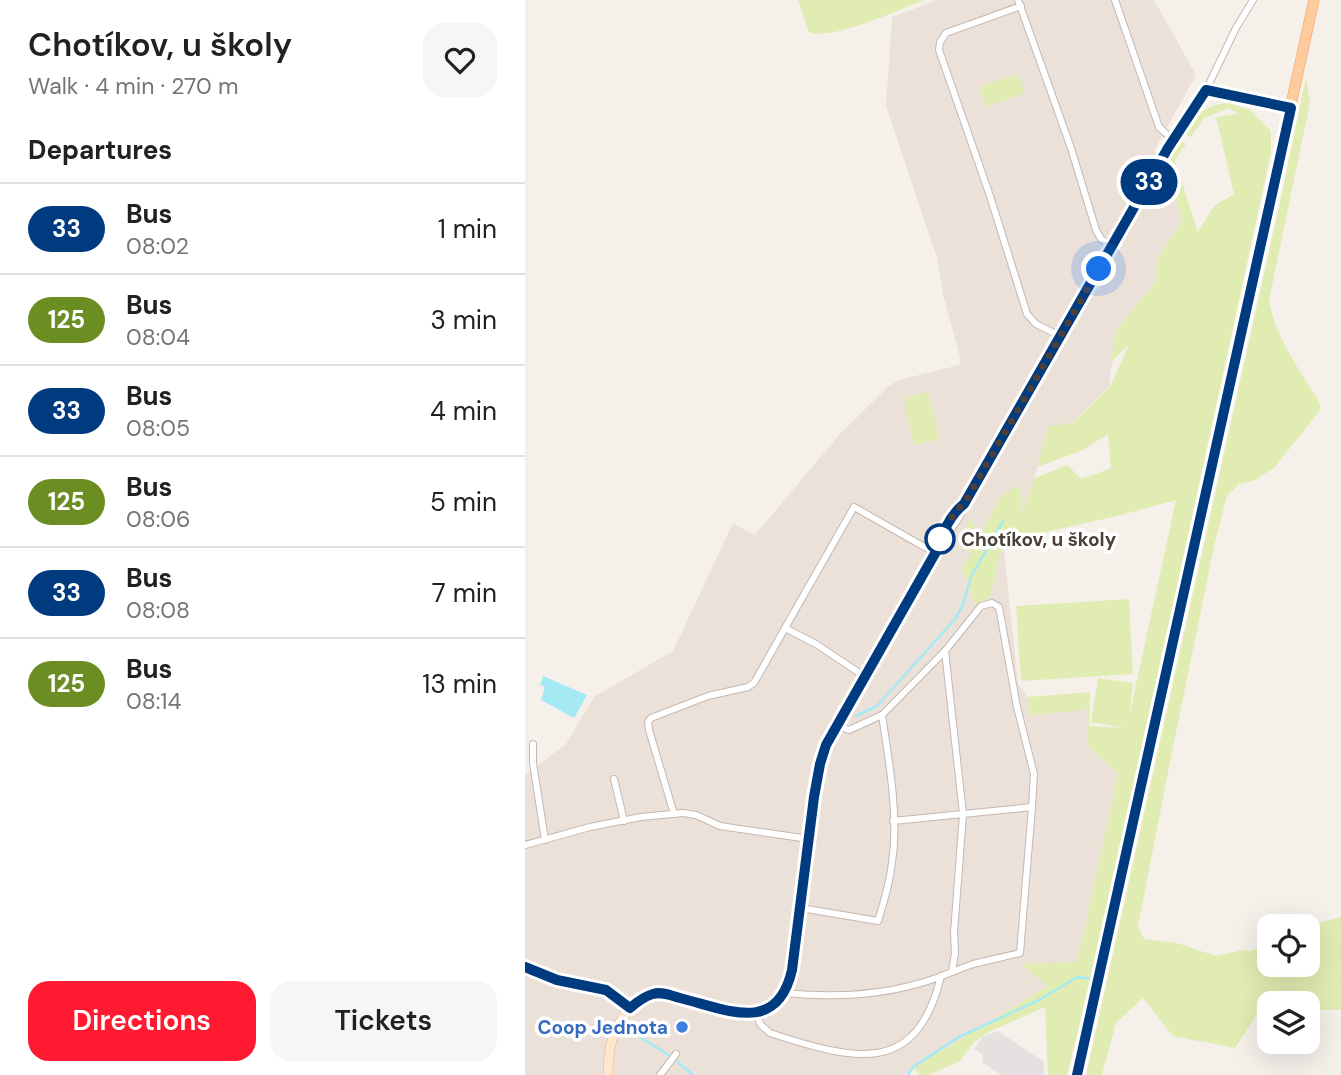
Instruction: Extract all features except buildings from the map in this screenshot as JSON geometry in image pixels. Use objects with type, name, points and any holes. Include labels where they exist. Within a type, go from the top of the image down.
[{"type":"main road","points":[[1077,1075],[1314,0]]},
{"type":"street","points":[[1115,0],[1159,127],[1173,140]]},
{"type":"street","points":[[608,1075],[608,1051],[616,1028],[630,1008],[646,997],[659,993],[735,1012],[755,1013],[775,1005],[785,993],[792,970],[820,764],[836,725],[936,551],[956,510],[964,504],[1173,140],[1206,90],[1235,28],[1253,0]]},
{"type":"street","points":[[1060,336],[1036,324],[1027,314],[990,196],[939,50],[940,42],[946,33],[1019,3],[1071,148],[1096,230],[1101,239],[1112,246]]},
{"type":"street","points":[[1206,90],[1291,108]]},
{"type":"street","points":[[674,814],[649,730],[649,720],[658,714],[708,696],[748,687],[754,683],[854,507],[936,551]]},
{"type":"street","points":[[785,993],[837,997],[860,995],[921,984],[973,964],[1020,953],[1034,774],[1017,707],[999,607],[992,603],[981,606],[945,651],[882,715],[849,730],[836,725]]},
{"type":"street","points":[[785,628],[815,643],[864,676]]},
{"type":"street","points":[[945,651],[963,814],[954,933],[955,953],[951,972]]},
{"type":"street","points":[[801,908],[878,921],[893,862],[888,753],[882,715]]},
{"type":"street","points":[[533,744],[533,763],[545,840]]},
{"type":"street","points":[[614,779],[624,821]]},
{"type":"street","points":[[893,821],[1032,807]]},
{"type":"street","points":[[525,845],[590,827],[688,813],[720,826],[809,839]]},
{"type":"street","points":[[525,967],[557,980],[606,990],[630,1008]]},
{"type":"street","points":[[915,1044],[932,1009],[941,976]]},
{"type":"street","points":[[755,1013],[761,1025],[770,1033],[857,1061]]},
{"type":"street","points":[[660,1075],[673,1057]]},
{"type":"shaded area","points":[[938,0],[1154,0],[1196,75],[1154,151],[1167,167],[1182,220],[1157,260],[1156,281],[1116,331],[1109,387],[1073,422],[1037,467],[1022,516],[1020,487],[1002,494],[980,538],[969,519],[973,553],[962,568],[975,605],[990,597],[1003,542],[1018,684],[1028,697],[1029,715],[1088,709],[1088,746],[1118,774],[1077,962],[1022,965],[1049,986],[906,1075],[525,1075],[525,775],[566,744],[594,697],[673,651],[733,523],[755,535],[839,435],[888,387],[899,380],[959,365],[961,361],[943,294],[937,258],[886,106],[892,17]]},
{"type":"shaded area","points":[[998,1031],[1044,1062],[1044,1075],[1001,1075],[982,1062],[983,1055],[974,1049],[983,1037]]},
{"type":"green space","points":[[798,0],[924,0],[848,29],[819,34],[809,32]]},
{"type":"green space","points":[[1018,74],[1025,93],[986,107],[979,87]]},
{"type":"green space","points":[[1306,77],[1310,103],[1269,300],[1282,340],[1321,409],[1274,468],[1255,480],[1239,484],[1227,496],[1215,542],[1138,926],[1144,939],[1177,943],[1216,956],[1257,948],[1257,977],[1320,977],[1320,923],[1341,917],[1341,1010],[1320,1010],[1320,991],[1257,991],[1257,1014],[1235,1048],[1173,1036],[1143,998],[1116,1023],[1102,1075],[1086,1075]]},
{"type":"green space","points":[[1229,103],[1250,110],[1271,131],[1271,152],[1099,947],[1067,1075],[1048,1075],[1045,1007],[991,1031],[974,1042],[960,1061],[929,1075],[920,1075],[914,1068],[1048,986],[1021,964],[1077,962],[1118,774],[1088,746],[1088,709],[1029,716],[1028,697],[1090,692],[1089,726],[1126,728],[1091,722],[1098,678],[1133,683],[1129,717],[1176,500],[1003,542],[990,597],[975,605],[962,568],[972,553],[960,547],[970,518],[980,537],[1002,494],[1020,486],[1022,514],[1035,478],[1067,465],[1082,479],[1111,468],[1108,434],[1083,450],[1037,467],[1048,427],[1074,422],[1110,387],[1129,345],[1111,362],[1116,331],[1156,281],[1157,260],[1182,220],[1167,167],[1181,141],[1186,144],[1175,160],[1198,232],[1214,206],[1234,194],[1216,117],[1238,114],[1229,108],[1204,118],[1191,137],[1184,134],[1202,111],[1214,105]]},
{"type":"green space","points":[[928,392],[939,439],[914,445],[904,398]]},
{"type":"green space","points":[[1129,599],[1133,674],[1021,681],[1016,606]]},
{"type":"water","points":[[543,676],[587,695],[574,718],[541,700],[545,687],[540,685]]},
{"type":"waterway","points":[[856,716],[877,706],[955,619],[962,607],[971,577],[1003,521]]},
{"type":"waterway","points":[[908,1075],[913,1067],[959,1037],[1039,1000],[1077,977],[1094,979]]},
{"type":"waterway","points":[[621,1025],[673,1058],[693,1075]]},
{"type":"bus line","name":"33","points":[[525,967],[557,980],[606,990],[630,1008],[654,993],[735,1012],[755,1013],[775,1005],[781,999],[789,985],[792,970],[814,797],[826,745],[937,550],[941,536],[956,510],[964,504],[1168,148],[1206,90],[1291,108],[1077,1075]]},
{"type":"place","name":"Chotíkov, u školy","points":[[940,539]]},
{"type":"place","name":"Coop Jednota","points":[[682,1027]]},
{"type":"route","points":[[940,539],[956,510],[964,504],[1099,269]]}]
